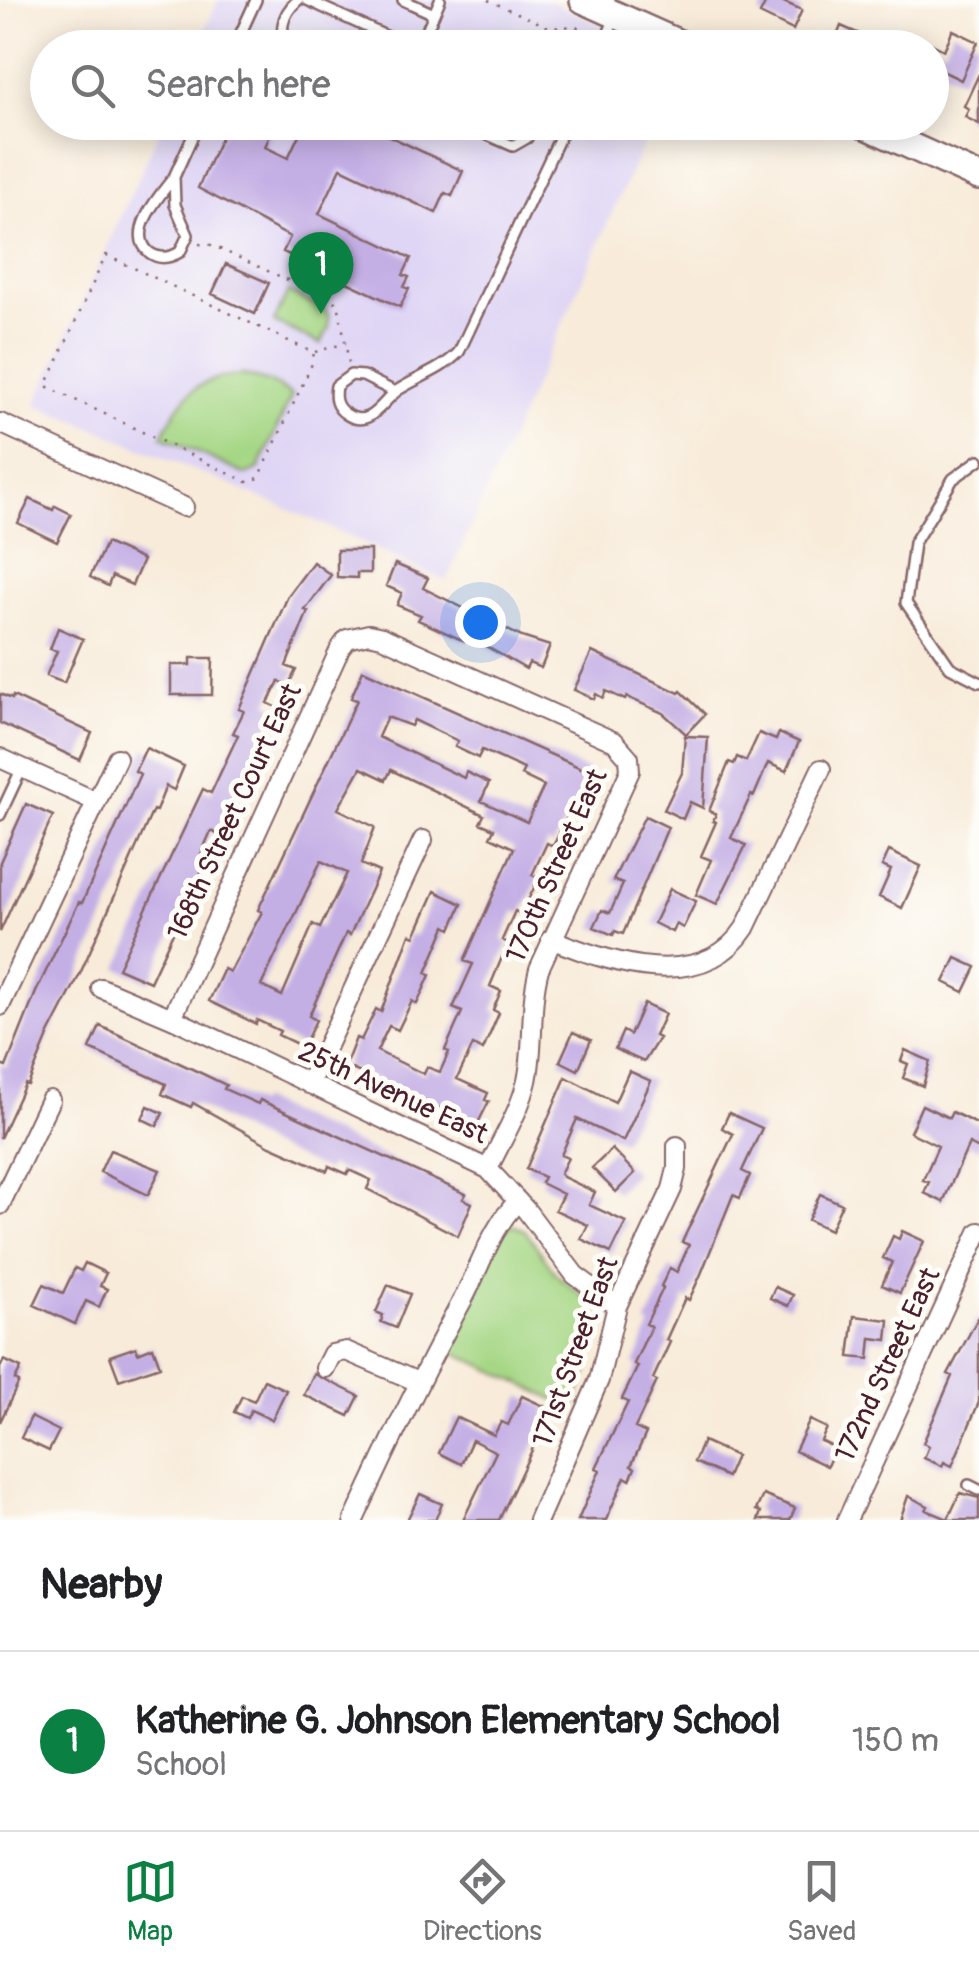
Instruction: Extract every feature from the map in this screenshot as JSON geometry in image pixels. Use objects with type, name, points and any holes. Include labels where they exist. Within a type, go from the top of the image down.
[{"type":"street","points":[[583,0],[650,30]]},
{"type":"street","points":[[898,140],[979,177]]},
{"type":"street","points":[[0,423],[184,507]]},
{"type":"street","name":"168th Street Court East","points":[[172,1018],[348,638],[369,634],[400,645],[615,742],[629,758]]},
{"type":"street","points":[[0,758],[95,801]]},
{"type":"street","points":[[0,1006],[117,758]]},
{"type":"street","name":"170th Street East","points":[[488,1168],[526,1080],[533,989],[551,938],[630,771],[629,758]]},
{"type":"street","points":[[551,938],[602,960],[638,967],[693,964],[726,950],[744,928],[821,769]]},
{"type":"street","points":[[309,1084],[423,840]]},
{"type":"street","name":"25th Avenue East","points":[[101,988],[488,1168],[575,1275],[618,1306]]},
{"type":"street","points":[[0,1205],[50,1100]]},
{"type":"street","name":"171st Street East","points":[[538,1520],[593,1396],[618,1306],[672,1189],[677,1146]]},
{"type":"street","points":[[354,1520],[418,1382],[501,1221],[518,1201]]},
{"type":"street","name":"172nd Street East","points":[[846,1520],[979,1232]]},
{"type":"street","points":[[325,1368],[332,1354],[346,1351],[418,1382]]},
{"type":"lane","points":[[242,30],[256,0]]},
{"type":"lane","points":[[282,30],[290,7],[298,0]]},
{"type":"lane","points":[[308,0],[375,30]]},
{"type":"lane","points":[[402,0],[434,14]]},
{"type":"lane","points":[[425,30],[440,0]]},
{"type":"lane","points":[[609,30],[616,15]]},
{"type":"lane","points":[[174,177],[175,205],[187,228],[187,242],[180,252],[164,258],[153,254],[142,241],[142,230],[191,140]]},
{"type":"lane","points":[[500,140],[514,146],[524,140]]},
{"type":"lane","points":[[395,392],[352,374],[340,380],[334,392],[339,408],[353,418],[369,417],[395,392],[449,362],[465,344],[559,140]]},
{"type":"lane","points":[[979,460],[953,478],[914,542],[906,603],[950,667],[979,682]]},
{"type":"lane","points":[[0,814],[22,768]]},
{"type":"path","points":[[488,0],[551,28],[574,26],[581,30]]},
{"type":"path","points":[[187,242],[211,246],[338,304],[352,374]]},
{"type":"path","points":[[314,353],[259,478],[247,482],[46,386],[106,256],[314,353],[346,343]]},
{"type":"shaded area","points":[[218,0],[546,0],[614,30],[205,30]]},
{"type":"shaded area","points":[[155,140],[645,140],[446,581],[311,519],[36,404]]},
{"type":"green space","points":[[288,292],[329,315],[329,327],[321,344],[274,322]]},
{"type":"green space","points":[[244,375],[269,382],[292,395],[258,470],[246,475],[162,436],[184,399],[202,384]]},
{"type":"green space","points":[[512,1225],[525,1230],[556,1274],[591,1303],[598,1321],[587,1373],[573,1408],[443,1347],[504,1231]]},
{"type":"building","points":[[767,0],[779,0],[802,10],[793,30],[760,14]]},
{"type":"building","points":[[953,30],[978,42],[961,80],[949,74],[949,39]]},
{"type":"building","points":[[979,74],[979,124],[965,117],[969,109],[964,106]]},
{"type":"building","points":[[220,140],[268,140],[265,147],[288,158],[296,140],[398,140],[463,171],[452,196],[445,193],[436,213],[341,168],[319,214],[411,258],[403,275],[409,277],[404,287],[409,289],[400,307],[283,252],[290,237],[198,188]]},
{"type":"building","points":[[226,264],[269,283],[255,314],[212,294]]},
{"type":"building","points":[[30,499],[71,514],[57,542],[18,523]]},
{"type":"building","points":[[106,543],[143,560],[132,585],[112,576],[108,586],[90,577]]},
{"type":"building","points":[[337,550],[370,550],[370,573],[357,573],[357,578],[337,577]]},
{"type":"building","points":[[313,562],[331,575],[305,610],[308,611],[286,666],[296,670],[288,686],[279,681],[268,703],[278,708],[219,835],[211,831],[201,854],[208,857],[150,982],[118,968],[203,789],[211,793],[238,735],[233,733],[244,711],[239,709],[288,596]]},
{"type":"building","points":[[395,564],[428,578],[423,588],[522,637],[550,646],[541,668],[529,663],[526,669],[466,635],[464,641],[418,620],[421,615],[397,605],[402,593],[386,586]]},
{"type":"building","points":[[58,628],[83,639],[64,683],[46,676],[57,651],[50,649]]},
{"type":"building","points":[[592,652],[681,691],[705,714],[686,734],[663,713],[627,697],[625,700],[606,691],[603,698],[596,694],[594,699],[574,690]]},
{"type":"building","points":[[191,658],[213,658],[212,695],[171,695],[171,665],[191,665]]},
{"type":"building","points":[[363,670],[592,773],[553,846],[547,843],[532,875],[539,878],[521,914],[515,911],[502,940],[508,943],[490,986],[501,991],[493,1010],[499,1013],[483,1050],[473,1045],[457,1079],[488,1093],[485,1100],[489,1101],[477,1125],[345,1066],[356,1038],[361,1040],[376,1009],[381,1012],[410,934],[415,936],[435,891],[462,904],[451,929],[446,926],[417,1004],[412,1001],[398,1030],[389,1026],[377,1051],[424,1074],[427,1067],[440,1072],[462,1012],[453,1008],[473,964],[464,961],[514,848],[490,837],[494,829],[480,823],[484,815],[391,770],[386,780],[361,768],[338,809],[375,827],[361,864],[379,872],[350,935],[346,933],[309,1016],[316,1020],[303,1047],[278,1035],[280,1031],[209,1001],[224,969],[230,972],[262,912],[258,910],[357,700],[351,698]],"holes":[[[387,717],[411,726],[414,720],[458,741],[455,747],[478,758],[482,750],[524,769],[521,775],[544,786],[527,822],[481,801],[489,783],[466,772],[464,778],[378,737]],[[321,861],[347,873],[320,928],[313,924],[282,996],[261,986]]]},
{"type":"building","points":[[0,694],[12,699],[13,696],[92,733],[80,760],[0,723]]},
{"type":"building","points":[[759,733],[776,740],[779,733],[799,742],[786,771],[768,763],[754,796],[751,795],[731,838],[746,845],[717,904],[696,895],[711,860],[701,856],[716,822],[716,814],[709,811],[729,762],[734,764],[737,757],[746,761]]},
{"type":"building","points":[[685,736],[708,737],[703,808],[690,802],[683,819],[664,810],[682,773]]},
{"type":"building","points":[[146,748],[184,766],[174,790],[166,786],[156,811],[153,810],[79,976],[0,1138],[0,1065],[6,1067],[36,992],[79,902],[82,903],[140,774],[135,771]]},
{"type":"building","points":[[26,804],[53,816],[0,932],[0,862]]},
{"type":"building","points":[[645,816],[668,827],[623,934],[615,931],[613,935],[594,927],[602,910],[610,913],[623,884],[613,880]]},
{"type":"building","points":[[889,851],[921,866],[902,908],[879,897],[891,870],[882,866]]},
{"type":"building","points":[[670,889],[696,901],[683,928],[676,924],[672,932],[654,923]]},
{"type":"building","points":[[956,958],[976,967],[964,992],[944,982]]},
{"type":"building","points":[[644,1004],[665,1014],[655,1036],[659,1038],[644,1062],[615,1049],[623,1031],[630,1035]]},
{"type":"building","points":[[100,1026],[226,1085],[224,1089],[258,1104],[260,1100],[466,1194],[463,1199],[472,1203],[458,1236],[367,1189],[371,1180],[349,1170],[347,1174],[329,1166],[327,1171],[270,1146],[193,1103],[191,1107],[162,1094],[166,1084],[90,1049]]},
{"type":"building","points":[[573,1032],[591,1040],[578,1070],[560,1061]]},
{"type":"building","points":[[905,1050],[930,1061],[923,1086],[903,1078],[908,1064],[901,1061]]},
{"type":"building","points":[[629,1071],[651,1081],[623,1141],[577,1119],[561,1155],[568,1158],[560,1174],[595,1192],[589,1205],[626,1222],[611,1253],[581,1239],[588,1225],[555,1210],[563,1194],[541,1183],[544,1177],[526,1169],[566,1077],[615,1102]]},
{"type":"building","points":[[922,1105],[949,1118],[952,1112],[979,1125],[979,1149],[969,1144],[943,1202],[924,1193],[929,1182],[923,1180],[938,1146],[910,1132]]},
{"type":"building","points":[[148,1106],[163,1113],[157,1126],[142,1119]]},
{"type":"building","points":[[729,1113],[762,1128],[742,1171],[750,1175],[740,1198],[733,1195],[689,1300],[685,1298],[666,1340],[670,1342],[653,1379],[657,1381],[635,1428],[646,1433],[631,1466],[635,1468],[630,1480],[625,1477],[606,1520],[578,1520],[600,1470],[596,1468],[628,1402],[622,1399],[638,1366],[634,1364],[651,1326],[646,1324],[661,1286],[670,1268],[677,1272],[689,1245],[682,1242],[733,1134],[722,1128]]},
{"type":"building","points":[[612,1149],[635,1173],[616,1192],[592,1168]]},
{"type":"building","points":[[110,1150],[160,1170],[148,1195],[100,1172]]},
{"type":"building","points":[[820,1194],[842,1204],[830,1230],[808,1220]]},
{"type":"building","points":[[902,1231],[924,1241],[900,1293],[882,1285],[892,1262],[883,1258],[893,1236],[899,1239]]},
{"type":"building","points":[[85,1263],[106,1273],[100,1286],[107,1289],[99,1307],[86,1301],[75,1324],[34,1305],[44,1284],[63,1293],[75,1268],[81,1271]]},
{"type":"building","points":[[388,1285],[410,1294],[396,1328],[381,1322],[383,1315],[376,1312]]},
{"type":"building","points":[[775,1287],[793,1295],[788,1306],[770,1298]]},
{"type":"building","points":[[854,1316],[889,1320],[887,1340],[871,1338],[869,1359],[849,1357]]},
{"type":"building","points":[[979,1316],[979,1402],[952,1466],[944,1462],[942,1466],[924,1458],[929,1446],[923,1443],[952,1376],[948,1374]]},
{"type":"building","points":[[136,1347],[138,1353],[153,1347],[160,1366],[119,1380],[110,1356]]},
{"type":"building","points":[[4,1360],[21,1368],[15,1380],[19,1382],[0,1422],[0,1368]]},
{"type":"building","points":[[314,1374],[359,1396],[349,1416],[304,1395]]},
{"type":"building","points":[[264,1380],[286,1390],[272,1420],[251,1410],[247,1418],[234,1412],[242,1396],[254,1401]]},
{"type":"building","points":[[522,1396],[548,1408],[499,1520],[463,1520],[496,1452],[472,1440],[461,1464],[439,1453],[456,1417],[494,1435],[501,1422],[508,1425]]},
{"type":"building","points":[[31,1417],[59,1431],[49,1451],[21,1438]]},
{"type":"building","points":[[810,1420],[827,1428],[821,1441],[835,1448],[827,1466],[795,1451]]},
{"type":"building","points":[[703,1441],[736,1456],[727,1477],[694,1462]]},
{"type":"building","points":[[960,1493],[979,1498],[979,1520],[900,1520],[908,1496],[928,1506],[926,1510],[948,1519]]},
{"type":"building","points":[[420,1494],[442,1504],[435,1520],[407,1520]]},
{"type":"building","points":[[763,1495],[795,1508],[790,1520],[758,1520],[761,1512],[756,1510]]},
{"type":"place","name":"Katherine G. Johnson Elementary School","points":[[321,314]]}]
